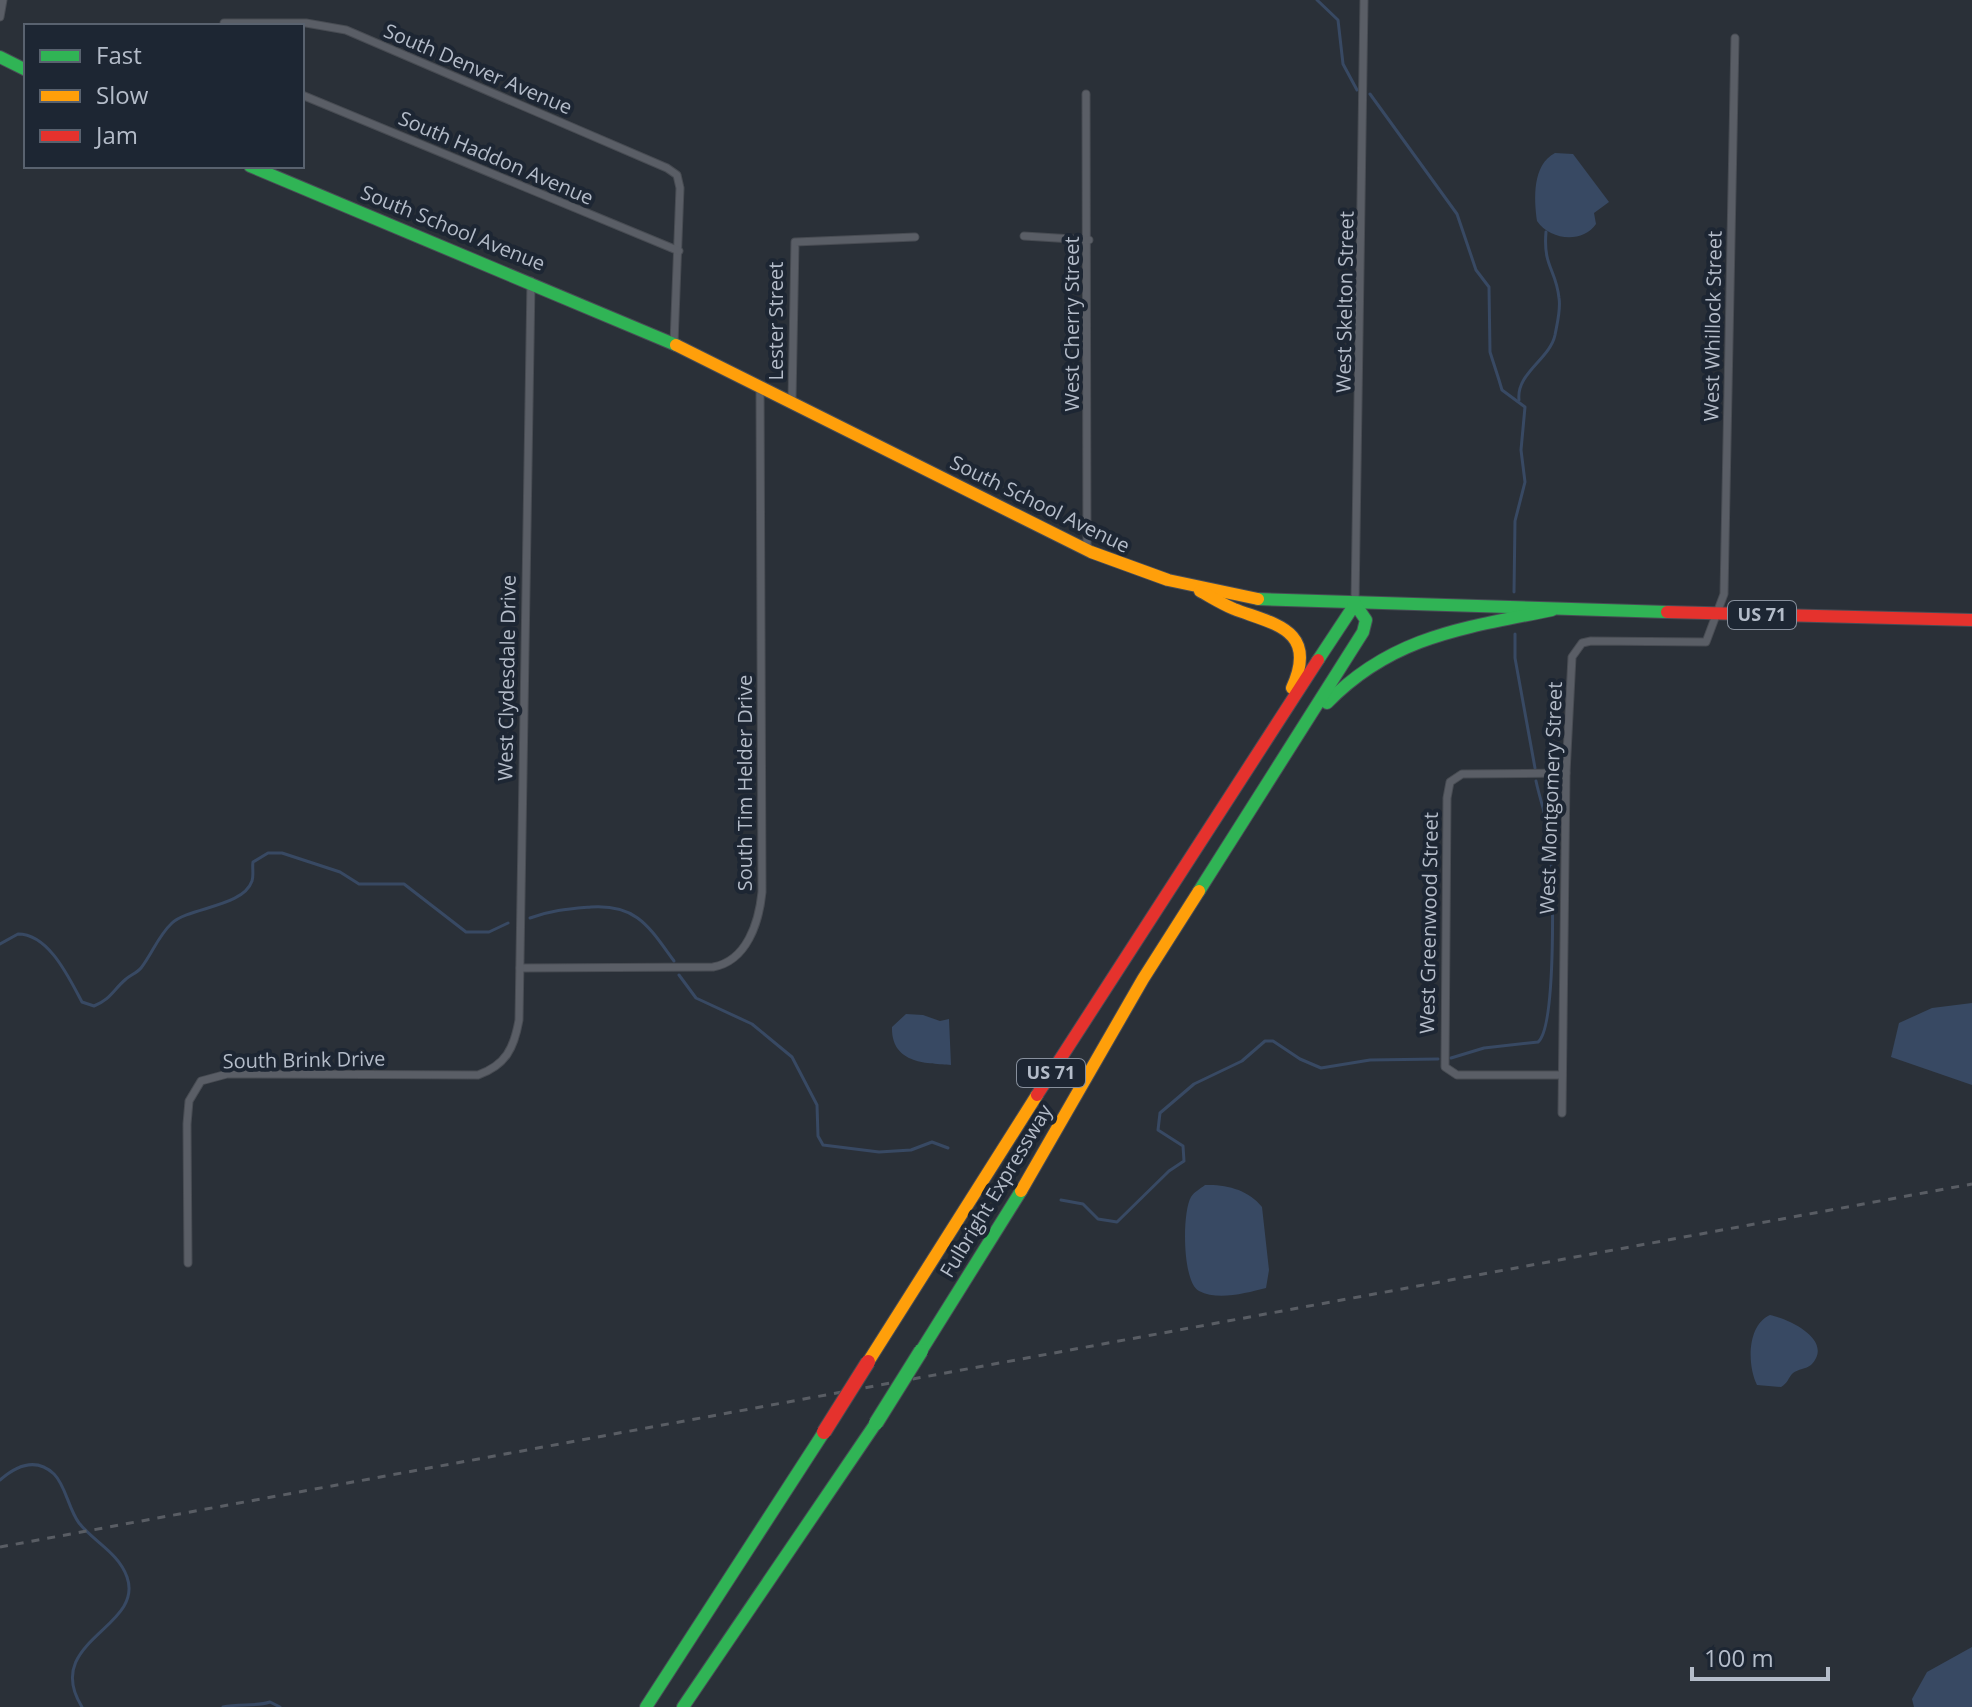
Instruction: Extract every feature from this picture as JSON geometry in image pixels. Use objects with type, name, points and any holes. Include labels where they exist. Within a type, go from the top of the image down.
[{"type":"main road","points":[[0,57],[24,69]]},
{"type":"main road","name":"South School Avenue","points":[[255,168],[674,343],[792,400],[1087,553],[1138,573],[1200,591],[1253,599],[1355,604],[1972,620]]},
{"type":"main road","points":[[1200,591],[1238,610],[1276,622],[1289,633],[1300,655],[1295,684],[1236,785]]},
{"type":"main road","name":"Fulbright Expressway","points":[[683,1707],[876,1423],[1015,1201],[1143,979],[1363,632],[1366,620],[1355,604]]},
{"type":"main road","name":"US 71","points":[[1236,785],[1355,604]]},
{"type":"main road","points":[[1299,737],[1342,687],[1398,646],[1436,632],[1552,610]]},
{"type":"main road","name":"Fulbright Expressway","points":[[646,1707],[1236,785]]},
{"type":"street","points":[[0,17],[3,0]]},
{"type":"street","name":"West Skelton Street","points":[[1355,604],[1364,0]]},
{"type":"street","name":"South Denver Avenue","points":[[224,21],[306,23],[346,30],[667,168],[677,175],[680,188],[679,251]]},
{"type":"street","name":"West Whillock Street","points":[[1719,614],[1724,594],[1735,38]]},
{"type":"street","name":"West Cherry Street","points":[[1086,94],[1089,240],[1087,553]]},
{"type":"street","name":"South Haddon Avenue","points":[[304,96],[679,251]]},
{"type":"street","points":[[1024,236],[1089,240]]},
{"type":"street","name":"Lester Street","points":[[792,400],[792,248],[795,242],[915,237]]},
{"type":"street","points":[[674,343],[679,251]]},
{"type":"street","name":"West Clydesdale Drive","points":[[496,1069],[516,1041],[520,968],[531,281]]},
{"type":"street","name":"South Tim Helder Drive","points":[[520,968],[625,970],[720,966],[742,949],[756,922],[762,892],[760,385]]},
{"type":"street","name":"West Montgomery Street","points":[[1562,1113],[1566,773],[1572,657],[1576,649],[1591,641],[1706,642],[1719,614]]},
{"type":"street","name":"West Greenwood Street","points":[[1562,1075],[1457,1075],[1447,1071],[1444,1062],[1447,789],[1455,776],[1566,773]]},
{"type":"street","name":"South Brink Drive","points":[[188,1263],[187,1124],[189,1101],[201,1081],[227,1074],[459,1076],[496,1069]]},
{"type":"water","points":[[1555,153],[1573,154],[1609,202],[1594,213],[1596,224],[1583,235],[1558,236],[1537,221],[1535,193],[1538,174]]},
{"type":"water","points":[[1972,1003],[1972,1085],[1891,1057],[1899,1023],[1932,1008]]},
{"type":"water","points":[[906,1014],[923,1015],[940,1021],[949,1019],[951,1065],[913,1060],[898,1049],[892,1027]]},
{"type":"water","points":[[1205,1185],[1236,1189],[1251,1196],[1262,1207],[1269,1270],[1266,1288],[1215,1295],[1199,1291],[1193,1285],[1185,1246],[1186,1217],[1191,1197]]},
{"type":"water","points":[[1770,1315],[1807,1332],[1817,1347],[1817,1356],[1811,1365],[1793,1373],[1781,1387],[1757,1385],[1752,1367],[1753,1336],[1762,1320]]},
{"type":"water","points":[[1972,1647],[1972,1707],[1914,1707],[1912,1699],[1927,1672]]},
{"type":"waterway","points":[[1317,0],[1338,20],[1343,64],[1357,90]]},
{"type":"waterway","points":[[1370,94],[1457,214],[1476,270],[1489,287],[1490,352],[1502,390],[1525,407],[1521,450],[1525,482],[1515,521],[1514,592]]},
{"type":"waterway","points":[[1519,400],[1523,382],[1552,344],[1560,307],[1546,253],[1546,232]]},
{"type":"waterway","points":[[1515,634],[1515,658],[1535,768]]},
{"type":"waterway","points":[[1451,1058],[1484,1048],[1538,1042],[1544,1030],[1551,980],[1552,883],[1549,833],[1536,781]]},
{"type":"waterway","points":[[0,944],[18,934],[39,941],[57,959],[82,1002],[94,1006],[139,970],[172,923],[247,890],[253,879],[253,862],[268,853],[282,853],[340,872],[359,884],[404,884],[466,932],[489,932],[508,923]]},
{"type":"waterway","points":[[530,918],[575,908],[620,909],[649,928],[674,961]]},
{"type":"waterway","points":[[679,975],[696,998],[752,1024],[792,1057],[817,1105],[818,1136],[823,1145],[879,1152],[911,1150],[932,1142],[948,1148]]},
{"type":"waterway","points":[[1061,1200],[1083,1204],[1098,1219],[1117,1222],[1169,1171],[1184,1161],[1183,1146],[1158,1130],[1160,1113],[1194,1084],[1242,1061],[1265,1041],[1273,1041],[1300,1059],[1321,1068],[1370,1060],[1438,1059]]},
{"type":"waterway","points":[[0,1480],[26,1465],[40,1466],[54,1474],[79,1523],[112,1554],[127,1577],[129,1595],[122,1610],[83,1650],[74,1666],[73,1685],[82,1707]]},
{"type":"waterway","points":[[223,1707],[270,1702],[280,1707]]},
{"type":"railway","points":[[0,1547],[1972,1184]]},
{"type":"traffic: fast","points":[[0,57],[24,69]]},
{"type":"traffic: fast","points":[[255,168],[676,345]]},
{"type":"traffic: fast","points":[[1258,599],[1667,612]]},
{"type":"traffic: fast","points":[[1199,891],[1363,632],[1366,620],[1355,604],[1318,660]]},
{"type":"traffic: fast","points":[[1327,703],[1377,663],[1404,649],[1459,630],[1552,610]]},
{"type":"traffic: fast","points":[[921,1351],[1021,1191]]},
{"type":"traffic: fast","points":[[876,1423],[921,1351]]},
{"type":"traffic: fast","points":[[683,1707],[876,1423]]},
{"type":"traffic: fast","points":[[646,1707],[824,1432]]},
{"type":"traffic: slow","points":[[676,345],[1091,552],[1168,580],[1258,599]]},
{"type":"traffic: slow","points":[[1200,591],[1288,632],[1296,641],[1300,653],[1292,688]]},
{"type":"traffic: slow","points":[[1021,1191],[1143,979],[1199,891]]},
{"type":"traffic: slow","points":[[868,1362],[1037,1095]]},
{"type":"traffic: jam","points":[[1667,612],[1972,620]]},
{"type":"traffic: jam","points":[[1037,1095],[1318,660]]},
{"type":"traffic: jam","points":[[824,1432],[868,1362]]}]
